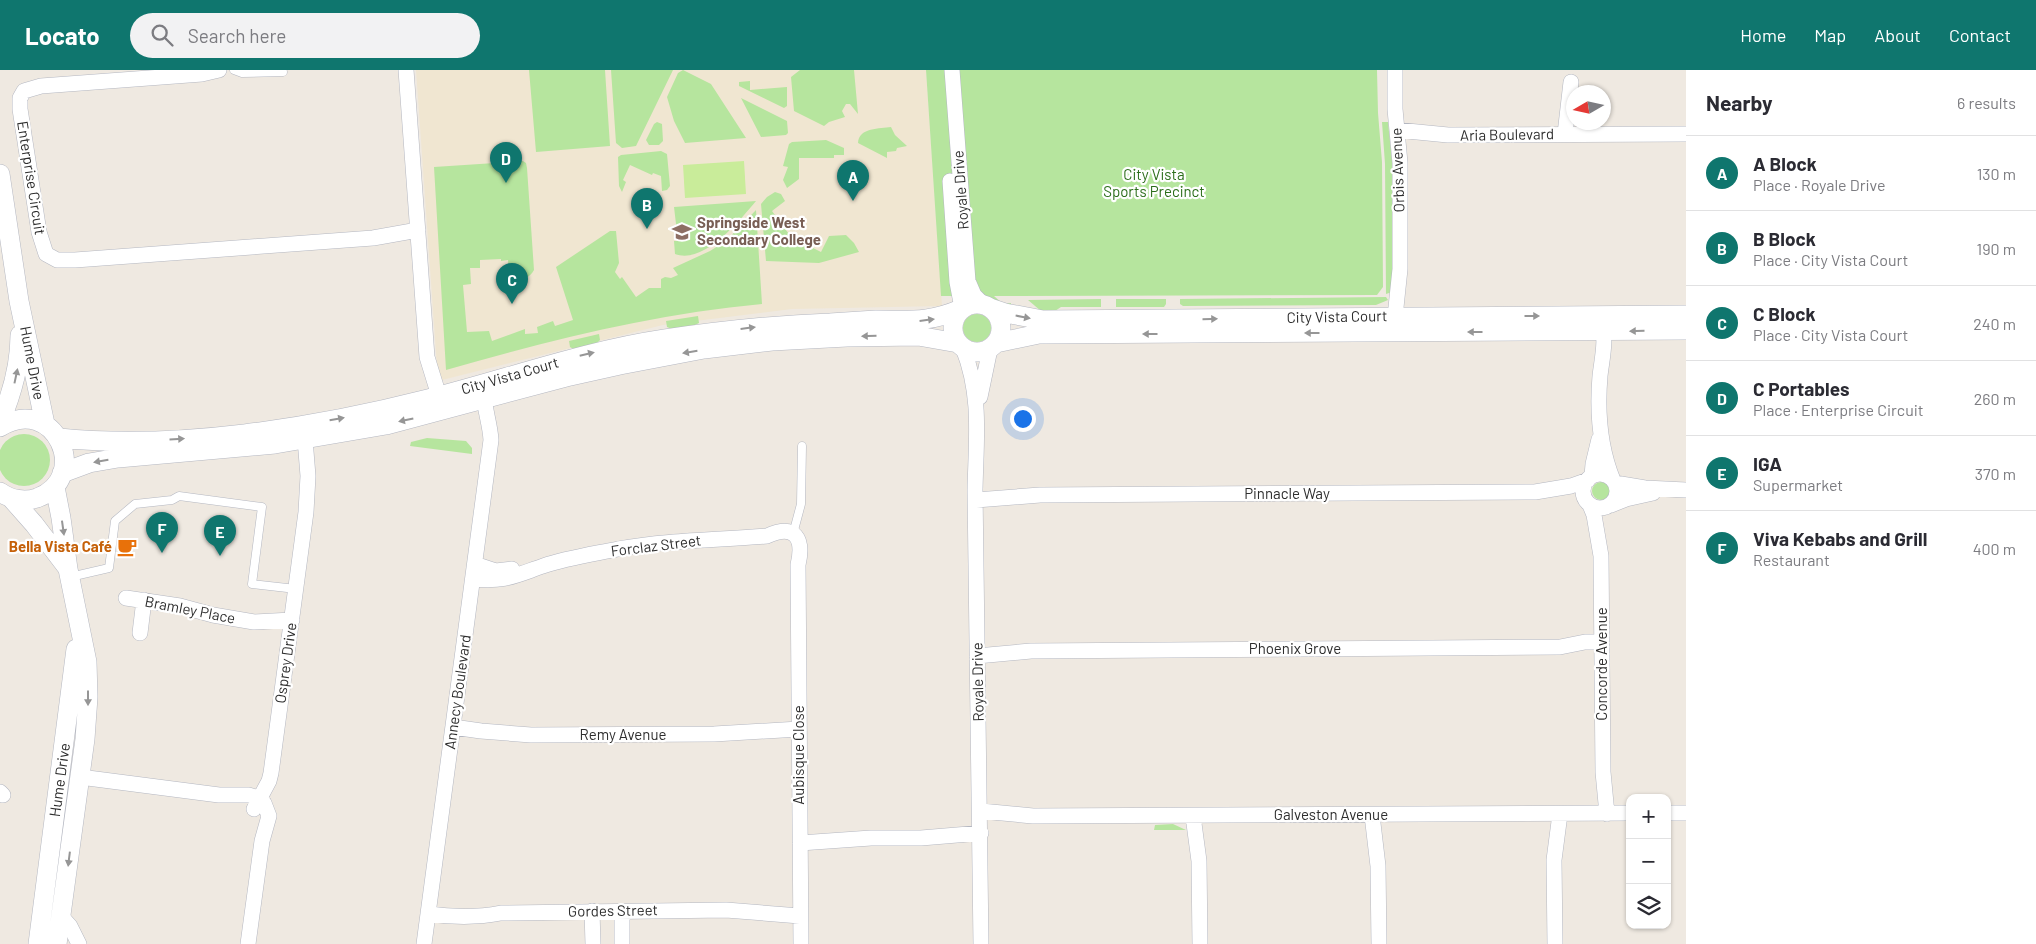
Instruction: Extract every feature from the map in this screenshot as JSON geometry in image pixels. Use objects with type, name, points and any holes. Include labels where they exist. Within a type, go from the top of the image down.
[{"type":"street","name":"Enterprise Circuit","points":[[219,70],[202,74],[41,86],[24,91],[19,103],[20,114],[39,232],[46,254],[57,260],[75,260],[418,235]]},
{"type":"street","points":[[406,70],[427,357],[424,364],[424,377],[434,398]]},
{"type":"street","name":"Royale Drive","points":[[942,70],[957,282],[962,309]]},
{"type":"street","name":"Royale Drive","points":[[952,70],[968,281],[974,295],[987,306]]},
{"type":"street","name":"Orbis Avenue","points":[[1395,70],[1401,317]]},
{"type":"street","name":"Aria Boulevard","points":[[1397,136],[1572,130],[1686,134]]},
{"type":"street","name":"Hume Drive","points":[[0,174],[19,301],[45,424]]},
{"type":"street","name":"Hume Drive","points":[[0,422],[15,381],[20,355],[19,301]]},
{"type":"street","points":[[975,303],[987,306],[1000,320],[1000,336],[992,346],[981,387],[978,421],[972,372],[953,329],[953,322],[962,309],[975,303]]},
{"type":"street","name":"City Vista Court","points":[[987,306],[1005,314],[1043,320],[1401,317],[1686,330]]},
{"type":"street","name":"City Vista Court","points":[[59,438],[88,441],[183,438],[248,432],[308,434],[434,398],[487,393],[554,362],[664,339],[792,325],[876,320],[921,321],[942,318],[962,309]]},
{"type":"street","name":"City Vista Court","points":[[992,346],[1038,334],[1599,326],[1686,315]]},
{"type":"street","points":[[1599,326],[1600,435],[1617,497],[1608,507]]},
{"type":"street","name":"City Vista Court","points":[[6,495],[23,500],[35,499],[46,494],[58,480],[89,463],[118,458],[222,450],[308,434],[386,425],[487,393],[620,364],[740,345],[847,337],[906,336],[960,345]]},
{"type":"street","points":[[960,345],[976,352],[992,346]]},
{"type":"street","name":"Annecy Boulevard","points":[[424,944],[492,440],[497,424],[497,411],[487,393]]},
{"type":"street","points":[[0,427],[21,418],[33,420],[45,424],[59,438]]},
{"type":"street","name":"Royale Drive","points":[[978,421],[976,495],[981,944]]},
{"type":"street","name":"Osprey Drive","points":[[257,804],[271,772],[306,512],[316,475],[316,459],[308,434]]},
{"type":"street","points":[[1600,435],[1590,478],[1583,490],[1588,503],[1600,509],[1630,498],[1667,490]]},
{"type":"street","name":"Hume Drive","points":[[38,944],[43,907],[70,776],[87,717],[87,662],[69,573],[62,518],[58,480],[65,461],[64,449],[59,438]]},
{"type":"street","points":[[1590,478],[1603,474],[1614,482],[1667,490],[1686,490]]},
{"type":"street","name":"Pinnacle Way","points":[[976,495],[1535,492],[1566,487],[1590,478]]},
{"type":"street","name":"Pinnacle Way","points":[[1535,492],[1588,503]]},
{"type":"street","name":"Hume Drive","points":[[6,495],[40,530],[69,573]]},
{"type":"street","name":"Concorde Avenue","points":[[1588,503],[1596,520],[1601,556],[1602,814]]},
{"type":"street","name":"Concorde Avenue","points":[[1601,556],[1608,507]]},
{"type":"street","name":"Forclaz Street","points":[[474,571],[490,580],[509,578],[545,566],[644,545],[767,536],[790,538]]},
{"type":"street","name":"Aubisque Close","points":[[790,538],[798,565],[800,944]]},
{"type":"street","name":"Bramley Place","points":[[126,598],[180,606],[213,615],[291,627]]},
{"type":"street","points":[[140,633],[144,600]]},
{"type":"street","name":"Phoenix Grove","points":[[977,650],[1560,647],[1586,642],[1602,647]]},
{"type":"street","name":"Remy Avenue","points":[[452,732],[486,740],[531,735],[799,733]]},
{"type":"street","points":[[70,776],[219,795],[248,804],[257,804],[262,840],[248,944]]},
{"type":"street","name":"Hume Drive","points":[[58,944],[70,776]]},
{"type":"street","points":[[1671,813],[1686,813]]},
{"type":"street","points":[[1554,814],[1555,944]]},
{"type":"street","name":"Galveston Avenue","points":[[800,839],[921,838],[1033,816],[1626,814]]},
{"type":"street","points":[[1378,815],[1379,944]]},
{"type":"street","points":[[1199,816],[1200,944]]},
{"type":"street","points":[[43,907],[61,916],[70,926],[79,944]]},
{"type":"street","name":"Gordes Street","points":[[429,909],[453,917],[484,916],[500,913],[592,911],[800,910]]},
{"type":"street","points":[[592,911],[593,944]]},
{"type":"street","points":[[622,911],[622,944]]},
{"type":"lane","points":[[234,70],[242,73],[257,74],[283,72]]},
{"type":"lane","points":[[790,538],[801,504],[802,446]]},
{"type":"lane","points":[[69,573],[109,568],[115,521],[135,504],[172,500],[179,496],[262,507],[252,584],[296,589]]},
{"type":"shaded area","name":"Springside West Secondary College","points":[[416,70],[926,70],[942,306],[792,309],[663,325],[438,381]]},
{"type":"green space","points":[[529,70],[605,70],[610,146],[536,152]]},
{"type":"green space","points":[[611,70],[673,70],[636,146],[622,148],[616,143]]},
{"type":"green space","points":[[683,70],[711,84],[746,138],[685,143],[674,121],[667,97],[678,73]]},
{"type":"green space","points":[[800,70],[854,70],[858,114],[850,104],[846,104],[842,111],[845,117],[829,122],[824,126],[794,111],[791,77]]},
{"type":"green space","name":"City Vista Sports Precinct","points":[[926,70],[1377,70],[1382,162],[1383,287],[1377,295],[994,296],[1003,304],[1011,303],[1011,308],[984,296],[941,296]]},
{"type":"green space","points":[[750,81],[750,90],[787,87],[787,106],[784,108],[739,86],[739,82]]},
{"type":"green space","points":[[741,98],[787,121],[788,133],[786,135],[761,137]]},
{"type":"green space","points":[[657,122],[662,124],[663,141],[659,145],[649,145],[646,140],[654,124]]},
{"type":"green space","points":[[1382,122],[1388,122],[1392,161],[1393,287],[1392,292],[1386,294],[1385,164]]},
{"type":"green space","points":[[891,127],[895,135],[907,146],[897,148],[896,151],[887,152],[887,158],[858,143],[859,138],[866,131]]},
{"type":"green space","points":[[826,140],[844,148],[844,155],[834,155],[834,158],[799,158],[799,179],[787,188],[783,180],[788,167],[783,166],[789,144],[792,142]]},
{"type":"green space","points":[[661,151],[667,154],[670,186],[667,190],[662,191],[661,176],[653,173],[652,175],[630,165],[623,180],[626,182],[622,192],[619,186],[618,157],[621,155]]},
{"type":"green space","points":[[523,161],[526,163],[527,168],[534,270],[525,279],[513,282],[512,273],[509,273],[508,260],[480,260],[480,268],[470,268],[471,284],[463,285],[467,332],[489,331],[492,341],[525,329],[525,334],[538,333],[537,327],[553,321],[555,326],[573,320],[556,267],[610,231],[616,231],[619,263],[615,272],[620,279],[622,277],[636,297],[649,288],[661,288],[661,279],[678,275],[673,268],[710,251],[726,241],[756,210],[762,304],[722,308],[642,321],[524,348],[446,370],[434,167]]},
{"type":"green space","points":[[744,161],[746,194],[685,198],[683,165]]},
{"type":"green space","points":[[775,192],[781,194],[785,201],[772,211],[791,237],[805,236],[805,244],[821,252],[829,236],[846,235],[859,252],[819,263],[766,261],[761,204]]},
{"type":"green space","points":[[756,201],[731,229],[709,247],[698,253],[686,256],[675,254],[674,241],[678,241],[674,207]]},
{"type":"green space","points":[[1386,297],[1388,300],[1376,305],[1183,306],[1180,304],[1180,299]]},
{"type":"green space","points":[[1101,299],[1101,307],[1061,307],[1055,311],[1041,311],[1028,300]]},
{"type":"green space","points":[[1116,299],[1166,299],[1166,304],[1164,307],[1116,307]]},
{"type":"green space","points":[[977,314],[987,318],[991,328],[987,338],[977,342],[967,338],[963,328],[967,318]]},
{"type":"green space","points":[[698,316],[699,323],[684,330],[677,331],[667,327],[666,321]]},
{"type":"green space","points":[[599,334],[600,340],[593,347],[577,351],[570,347],[569,341]]},
{"type":"green space","points":[[24,434],[38,438],[46,446],[50,460],[46,474],[34,484],[24,486],[14,484],[0,470],[0,450],[14,436]]},
{"type":"green space","points":[[427,438],[466,441],[472,448],[472,454],[410,446],[411,442]]},
{"type":"green space","points":[[1601,482],[1607,485],[1610,491],[1607,497],[1601,500],[1595,497],[1592,491],[1595,485]]},
{"type":"green space","points":[[1173,824],[1186,830],[1154,830],[1155,825]]},
{"type":"place","name":"C Portables","points":[[506,183]]},
{"type":"place","name":"A Block","points":[[853,201]]},
{"type":"place","name":"B Block","points":[[647,229]]},
{"type":"place","name":"Springside West Secondary College","points":[[682,232]]},
{"type":"place","name":"C Block","points":[[512,304]]},
{"type":"place","name":"Bella Vista Café","points":[[127,547]]},
{"type":"place","name":"Viva Kebabs and Grill","points":[[162,553]]},
{"type":"place","name":"IGA","points":[[220,556]]}]
